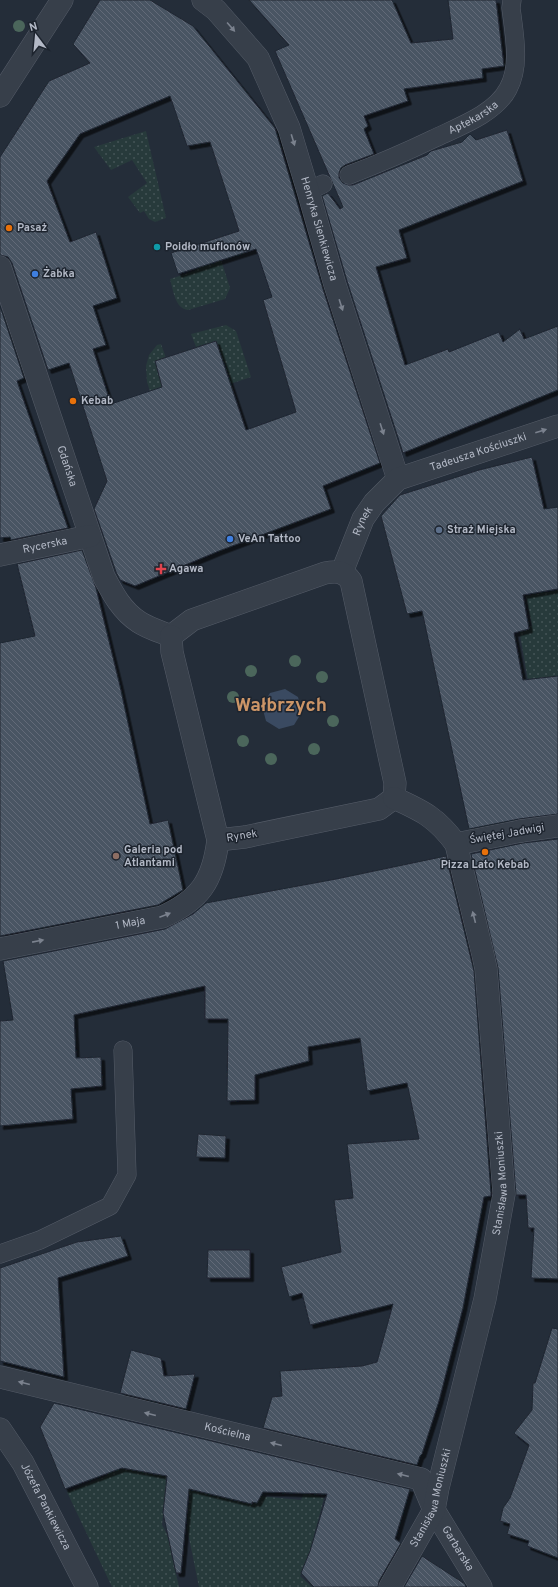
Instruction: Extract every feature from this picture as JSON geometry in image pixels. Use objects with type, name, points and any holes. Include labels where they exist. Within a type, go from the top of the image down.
[{"type":"street","points":[[0,96],[62,0]]},
{"type":"street","name":"Henryka Sienkiewicza","points":[[203,0],[216,10],[258,58],[316,188],[335,285],[398,479]]},
{"type":"street","name":"Gdańska","points":[[0,267],[104,577],[113,595],[126,612],[139,623],[171,636]]},
{"type":"street","name":"Tadeusza Kościuszki","points":[[398,479],[558,426]]},
{"type":"street","name":"Rynek","points":[[342,572],[363,519],[374,503],[398,479]]},
{"type":"street","name":"Rycerska","points":[[0,554],[90,536]]},
{"type":"street","points":[[171,636],[192,620],[325,573],[342,572],[347,575],[351,581],[395,783],[394,798]]},
{"type":"street","name":"Rynek","points":[[171,636],[172,652],[218,840],[379,809],[394,798]]},
{"type":"street","name":"Stanisława Moniuszki","points":[[390,1587],[434,1510],[438,1488],[485,1300],[504,1194],[483,954],[456,844],[448,832],[434,818],[394,798]]},
{"type":"street","name":"Świętej Jadwigi","points":[[456,844],[522,831],[558,826]]},
{"type":"street","name":"1 Maja","points":[[0,949],[162,917],[176,911],[192,899],[205,884],[215,861],[218,840]]},
{"type":"street","name":"Kościelna","points":[[0,1377],[421,1479],[434,1510]]},
{"type":"street","name":"Józefa Pankiewicza","points":[[0,1429],[23,1463],[87,1587]]},
{"type":"street","name":"Garbarska","points":[[434,1510],[481,1587]]},
{"type":"lane","name":"Aptekarska","points":[[349,176],[385,162],[472,120],[497,104],[509,89],[517,61],[511,8],[512,0]]},
{"type":"lane","points":[[0,1254],[40,1240],[110,1206],[127,1175],[123,1050]]},
{"type":"shaded area","points":[[146,131],[166,218],[155,222],[149,219],[144,211],[140,213],[128,197],[147,183],[132,160],[111,170],[94,147]]},
{"type":"shaded area","points":[[221,260],[230,288],[225,299],[188,310],[180,306],[175,298],[170,279],[195,271],[195,268]]},
{"type":"shaded area","points":[[226,325],[236,331],[251,377],[230,384],[216,341],[196,347],[191,334]]},
{"type":"shaded area","points":[[161,344],[166,358],[155,362],[175,432],[157,413],[147,382],[146,366],[149,355],[157,345]]},
{"type":"shaded area","points":[[558,590],[558,696],[531,698],[519,629],[532,626],[526,596]]},
{"type":"shaded area","points":[[83,1445],[167,1475],[162,1525],[167,1534],[179,1587],[112,1587],[67,1492],[107,1476],[102,1461]]},
{"type":"shaded area","points":[[189,1489],[254,1504],[259,1496],[301,1500],[304,1493],[324,1498],[310,1551],[300,1576],[312,1587],[199,1587],[187,1528]]},
{"type":"water","points":[[285,689],[298,697],[302,712],[294,725],[279,729],[266,721],[262,706],[270,693]]},
{"type":"building","points":[[100,0],[150,0],[193,26],[275,128],[323,289],[380,463],[323,486],[331,509],[219,551],[135,586],[120,580],[94,509],[107,481],[69,363],[48,370],[12,263],[8,257],[0,255],[0,157],[49,81],[90,63],[73,44]],"holes":[[[170,96],[187,146],[210,142],[239,231],[171,253],[178,274],[256,249],[272,297],[263,300],[296,412],[246,430],[216,341],[155,361],[162,387],[111,404],[93,349],[106,345],[93,306],[117,298],[96,232],[70,242],[47,181],[80,134]]]},
{"type":"building","points":[[249,0],[392,0],[411,43],[453,39],[448,0],[496,0],[504,66],[482,69],[483,78],[404,89],[408,101],[364,116],[368,126],[364,129],[374,154],[345,165],[341,168],[339,178],[343,183],[353,185],[427,155],[431,151],[462,142],[470,134],[476,140],[507,130],[523,181],[399,230],[407,258],[376,267],[405,365],[448,349],[449,352],[499,332],[503,342],[520,329],[524,339],[558,326],[558,390],[403,453],[347,281],[322,196],[328,193],[340,209],[343,207],[275,51],[289,45]]},
{"type":"building","points":[[0,306],[24,378],[17,381],[68,528],[11,540],[10,537],[0,538]]},
{"type":"building","points":[[532,457],[544,509],[558,507],[558,589],[523,595],[529,629],[514,633],[523,680],[558,676],[558,814],[519,819],[469,829],[422,611],[407,614],[381,516],[400,495],[479,470]]},
{"type":"building","points":[[82,550],[96,588],[120,686],[150,824],[168,820],[183,890],[158,905],[0,936],[0,643],[35,636],[17,564]]},
{"type":"building","points":[[558,839],[558,1279],[531,1278],[534,1228],[528,1228],[526,1195],[516,1195],[498,968],[471,854],[523,843]]},
{"type":"building","points":[[446,856],[474,971],[491,1196],[484,1197],[463,1308],[439,1401],[417,1465],[263,1428],[272,1397],[282,1396],[280,1371],[362,1366],[377,1362],[393,1304],[310,1325],[302,1293],[289,1297],[281,1267],[341,1252],[334,1200],[353,1198],[347,1144],[419,1139],[407,1083],[367,1091],[360,1038],[308,1047],[309,1061],[255,1075],[255,1100],[227,1101],[228,1019],[205,1019],[205,986],[74,1015],[76,1058],[101,1057],[102,1086],[71,1089],[73,1119],[0,1126],[0,1021],[13,1020],[3,961],[165,929],[193,914],[206,903],[336,879]]},
{"type":"building","points":[[198,1134],[226,1136],[225,1158],[196,1157]]},
{"type":"building","points":[[121,1236],[128,1256],[58,1278],[64,1377],[0,1361],[0,1268],[77,1242]]},
{"type":"building","points":[[208,1250],[250,1250],[250,1278],[207,1278]]},
{"type":"building","points":[[552,1328],[558,1329],[558,1558],[527,1546],[529,1541],[507,1534],[510,1524],[500,1521],[503,1508],[510,1498],[529,1445],[514,1433],[532,1410],[533,1383],[535,1383]]},
{"type":"building","points":[[131,1350],[161,1358],[164,1376],[195,1374],[186,1409],[120,1393]]},
{"type":"building","points":[[54,1403],[410,1489],[395,1539],[401,1543],[379,1581],[378,1587],[314,1587],[301,1573],[310,1551],[327,1494],[263,1492],[257,1503],[252,1502],[252,1504],[189,1489],[181,1573],[176,1573],[163,1513],[167,1476],[122,1468],[65,1489],[40,1427]]},
{"type":"building","points":[[422,1556],[465,1584],[466,1587],[404,1587]]},
{"type":"place","name":"Pasaż","points":[[9,228]]},
{"type":"place","name":"Poidło muflonów","points":[[157,247]]},
{"type":"place","name":"Żabka","points":[[35,274]]},
{"type":"place","name":"Kebab","points":[[73,401]]},
{"type":"place","name":"Straż Miejska","points":[[439,530]]},
{"type":"place","name":"VeAn Tattoo","points":[[230,539]]},
{"type":"place","name":"Agawa","points":[[161,569]]},
{"type":"place","name":"Pizza Lato Kebab","points":[[485,852]]},
{"type":"place","name":"Galeria pod Atlantami","points":[[116,856]]},
{"type":"district","name":"Wałbrzych","points":[[281,706]]}]
